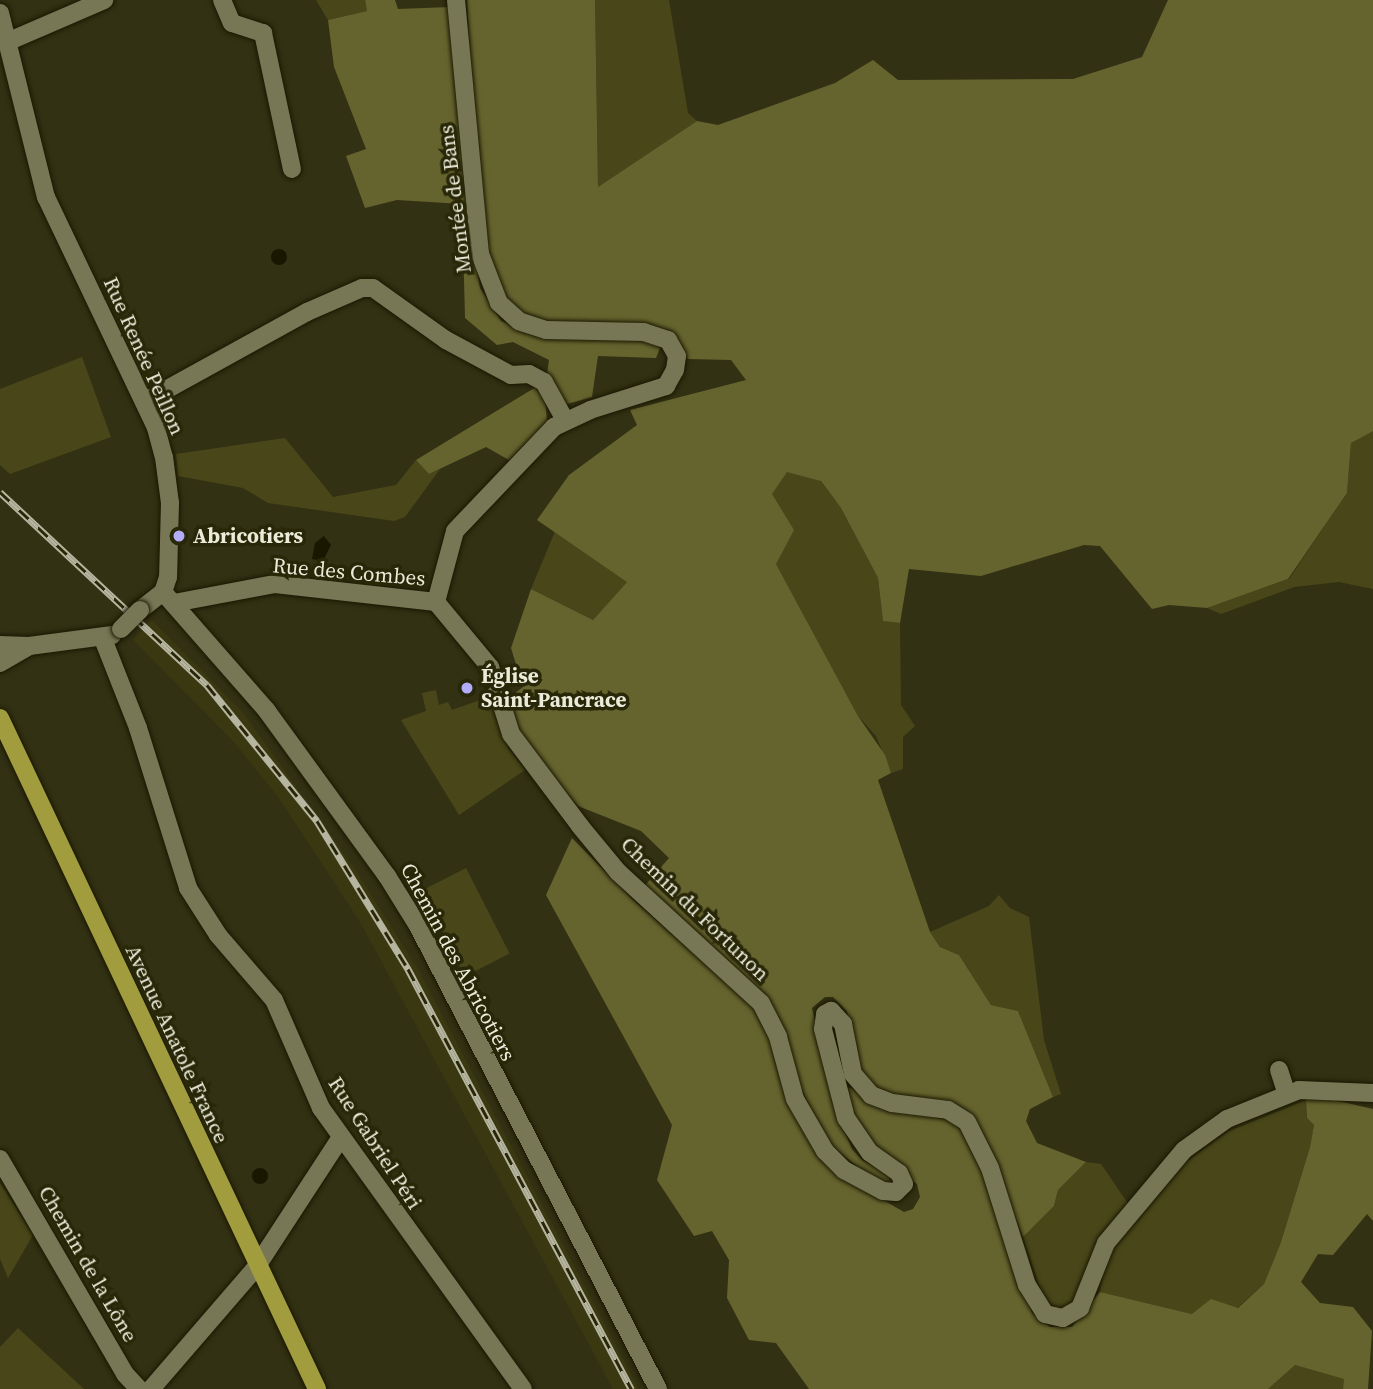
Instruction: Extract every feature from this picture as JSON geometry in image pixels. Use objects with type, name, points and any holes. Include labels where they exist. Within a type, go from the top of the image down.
[{"type":"main road","name":"Avenue Anatole France","points":[[0,718],[4,737],[317,1389]]},
{"type":"street","points":[[7,42],[103,0]]},
{"type":"street","points":[[222,0],[232,23],[263,33],[292,169]]},
{"type":"street","name":"Montée de Bans","points":[[456,0],[480,254],[499,303],[519,321],[546,330],[644,332],[668,340],[677,356],[675,370],[666,386]]},
{"type":"street","name":"Rue Renée Peillon","points":[[0,13],[46,197],[156,428],[168,482],[168,597]]},
{"type":"street","points":[[144,402],[307,312],[362,288],[373,288],[457,346],[511,375],[528,374],[544,382],[565,420]]},
{"type":"street","name":"Rue des Combes","points":[[168,597],[275,584],[436,602],[456,531],[510,471],[565,420],[666,386]]},
{"type":"street","points":[[0,645],[29,646],[103,639],[121,629],[140,610],[168,597]]},
{"type":"street","name":"Chemin des Abricotiers","points":[[168,597],[311,768],[418,926],[658,1389]]},
{"type":"street","name":"Chemin du Fortunon","points":[[436,602],[489,667],[511,734],[554,794],[618,872],[761,1003],[778,1037],[795,1099],[825,1152],[845,1170],[883,1191],[897,1192],[904,1184],[899,1173],[865,1148],[846,1118],[823,1029],[825,1014],[831,1011],[843,1024],[853,1074],[871,1095],[892,1103],[948,1110],[967,1122],[994,1178],[1027,1285],[1045,1314],[1063,1318],[1080,1308],[1106,1243],[1184,1150],[1227,1119],[1287,1094],[1333,1090],[1373,1093]]},
{"type":"street","name":"Rue Gabriel Péri","points":[[103,639],[138,728],[188,888],[218,935],[274,1000],[316,1098],[341,1137],[523,1389]]},
{"type":"street","points":[[0,663],[29,646]]},
{"type":"street","points":[[1279,1070],[1287,1094]]},
{"type":"street","points":[[151,1389],[257,1266],[341,1137]]},
{"type":"street","name":"Chemin de la Lône","points":[[0,1159],[125,1374],[139,1389]]},
{"type":"shaded area","points":[[316,0],[365,0],[367,11],[328,20]]},
{"type":"shaded area","points":[[365,0],[395,0],[398,9],[450,7],[457,60],[464,192],[480,288],[501,321],[542,338],[653,340],[660,348],[656,358],[598,356],[592,397],[567,404],[547,374],[549,360],[513,342],[497,345],[465,318],[462,204],[397,200],[365,208],[346,156],[366,149],[334,67],[328,20],[367,11]]},
{"type":"shaded area","points":[[467,0],[595,0],[598,187],[697,121],[718,125],[835,83],[873,60],[898,80],[1073,79],[1142,57],[1168,0],[1373,0],[1373,431],[1351,443],[1347,493],[1288,579],[1207,608],[1169,605],[1152,609],[1100,546],[1084,545],[981,576],[909,569],[900,623],[883,621],[878,578],[841,508],[821,481],[787,472],[772,494],[794,530],[776,564],[858,716],[885,755],[891,773],[878,780],[930,932],[940,947],[959,955],[991,1005],[1018,1011],[1053,1097],[1030,1109],[1026,1121],[1037,1143],[1086,1162],[1058,1190],[1054,1206],[1023,1237],[976,1122],[904,1101],[871,1086],[858,1065],[847,1011],[833,997],[825,997],[812,1008],[838,1117],[852,1149],[862,1160],[891,1175],[892,1181],[886,1183],[864,1172],[826,1141],[795,1075],[780,1023],[642,889],[669,858],[641,831],[578,806],[522,739],[509,698],[523,687],[511,648],[531,589],[593,620],[627,582],[537,520],[569,475],[637,425],[630,410],[746,380],[731,360],[688,359],[675,339],[525,318],[500,293],[489,268],[476,163]]},
{"type":"shaded area","points":[[595,0],[669,0],[688,113],[697,121],[598,187]]},
{"type":"shaded area","points":[[276,249],[282,249],[287,257],[285,263],[276,265],[271,260],[271,254]]},
{"type":"shaded area","points":[[82,357],[111,437],[10,474],[0,465],[0,389]]},
{"type":"shaded area","points":[[536,387],[545,395],[547,422],[509,460],[486,447],[429,474],[416,460]]},
{"type":"shaded area","points":[[766,408],[841,508],[878,578],[883,621],[900,623],[901,705],[915,726],[903,737],[903,769],[891,773],[876,736],[858,716],[776,564],[627,582],[593,620],[531,589],[574,486]]},
{"type":"shaded area","points":[[1373,430],[1373,589],[1339,582],[1294,587],[1221,614],[1207,608],[1289,579],[1347,493],[1351,443]]},
{"type":"shaded area","points":[[285,438],[333,497],[396,485],[416,460],[429,474],[440,469],[405,517],[394,521],[268,503],[243,488],[178,476],[176,454]]},
{"type":"shaded area","points":[[324,536],[331,545],[323,561],[312,559],[315,543]]},
{"type":"shaded area","points":[[152,620],[244,714],[355,869],[419,971],[639,1389],[613,1389],[360,922],[279,798],[233,741],[133,640]]},
{"type":"shaded area","points":[[436,690],[439,705],[448,702],[452,710],[494,695],[508,748],[525,770],[459,815],[401,720],[426,711],[422,693]]},
{"type":"shaded area","points":[[572,838],[632,899],[749,1003],[762,1019],[841,1176],[904,1212],[913,1209],[920,1197],[917,1184],[873,1149],[843,1094],[850,1087],[872,1104],[957,1122],[976,1150],[1032,1313],[1050,1327],[1072,1327],[1100,1292],[1192,1314],[1211,1299],[1238,1308],[1264,1284],[1281,1242],[1310,1147],[1314,1125],[1307,1118],[1306,1100],[1334,1100],[1373,1109],[1373,1221],[1367,1214],[1333,1255],[1318,1254],[1301,1282],[1320,1303],[1353,1307],[1372,1331],[1368,1389],[1343,1389],[1344,1379],[1295,1365],[1268,1389],[809,1389],[776,1343],[749,1340],[727,1298],[729,1260],[712,1231],[694,1236],[657,1180],[672,1125],[546,895]]},
{"type":"shaded area","points":[[466,868],[510,954],[465,976],[421,891]]},
{"type":"shaded area","points":[[999,895],[1010,908],[1029,917],[1044,1040],[1061,1094],[1053,1097],[1018,1011],[991,1005],[959,955],[940,947],[930,932],[989,906]]},
{"type":"shaded area","points":[[1306,1100],[1307,1118],[1314,1125],[1310,1147],[1281,1242],[1264,1284],[1237,1308],[1192,1314],[1100,1292],[1107,1253],[1182,1165],[1229,1131]]},
{"type":"shaded area","points":[[1086,1162],[1101,1164],[1129,1205],[1075,1303],[1057,1310],[1043,1297],[1023,1237],[1054,1206],[1058,1190]]},
{"type":"shaded area","points":[[257,1168],[263,1168],[268,1176],[266,1182],[257,1184],[252,1179],[252,1173]]},
{"type":"shaded area","points":[[0,1183],[33,1235],[8,1278],[0,1259]]},
{"type":"shaded area","points":[[18,1328],[84,1389],[0,1389],[0,1347]]},
{"type":"shaded area","points":[[1295,1365],[1345,1379],[1343,1389],[1268,1389]]},
{"type":"railway","points":[[0,492],[207,685],[317,821],[408,969],[631,1389]]},
{"type":"place","name":"Abricotiers","points":[[179,536]]},
{"type":"place","name":"Église Saint-Pancrace","points":[[467,688]]}]
